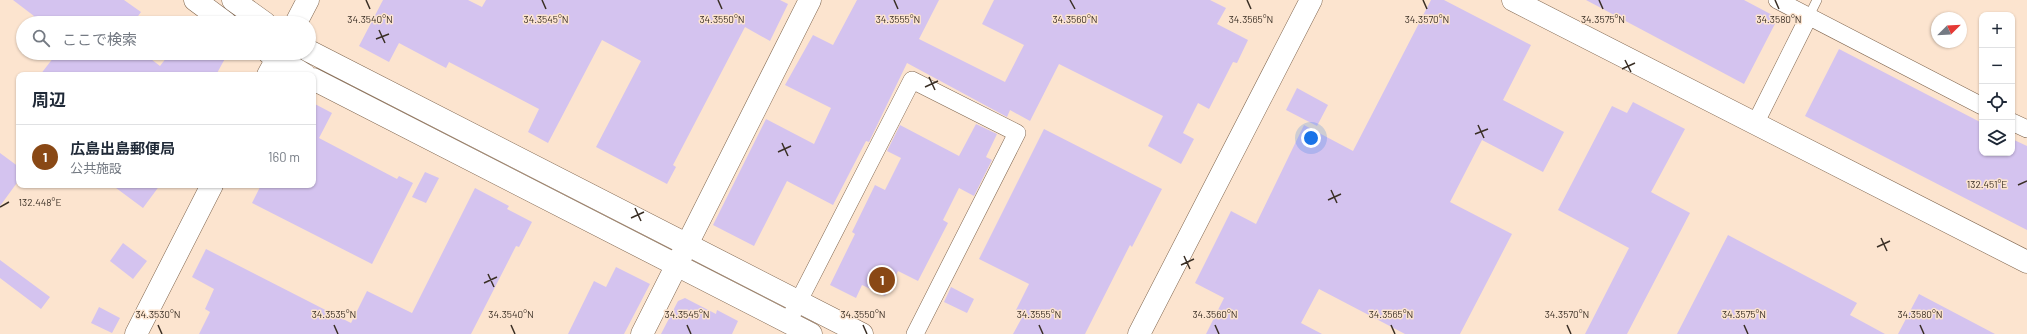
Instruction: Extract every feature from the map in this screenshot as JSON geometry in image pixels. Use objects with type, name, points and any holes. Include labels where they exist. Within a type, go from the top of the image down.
[{"type":"street","points":[[195,0],[217,16]]},
{"type":"street","points":[[233,0],[255,16]]},
{"type":"street","points":[[300,16],[308,0]]},
{"type":"street","points":[[642,334],[810,0]]},
{"type":"street","points":[[1139,334],[1311,0]]},
{"type":"street","points":[[1513,0],[2027,262]]},
{"type":"street","points":[[1777,0],[1979,104]]},
{"type":"street","points":[[1755,124],[1809,16]]},
{"type":"street","points":[[316,55],[862,334]]},
{"type":"street","points":[[274,60],[299,72]]},
{"type":"street","points":[[788,322],[912,80],[1017,133],[916,334]]},
{"type":"street","points":[[316,81],[811,334]]},
{"type":"street","points":[[2015,123],[2027,129]]},
{"type":"street","points":[[136,334],[210,188]]},
{"type":"lane","points":[[1809,16],[1817,0]]},
{"type":"building","points":[[13,0],[124,0],[141,12],[138,16],[34,16]]},
{"type":"building","points":[[383,0],[468,0],[482,7],[486,0],[780,0],[788,4],[770,41],[745,27],[673,165],[676,167],[667,184],[596,147],[641,61],[602,40],[548,143],[528,132],[539,109],[449,62],[446,68],[399,43],[389,62],[359,46]]},
{"type":"building","points":[[857,0],[939,0],[919,39],[1005,82],[1024,45],[982,24],[994,0],[1210,0],[1226,8],[1217,24],[1248,40],[1237,63],[1233,62],[1209,109],[1198,103],[1183,133],[1194,139],[1181,164],[1148,146],[1163,116],[1059,64],[1030,121],[1010,110],[1007,117],[907,63],[869,142],[866,141],[833,205],[787,181],[754,246],[713,225],[766,119],[814,144],[831,108],[785,85],[813,35],[833,45]]},
{"type":"building","points":[[1431,0],[1444,0],[1531,45],[1503,100],[1564,132],[1543,172],[1482,140],[1450,202],[1512,234],[1460,334],[1405,334],[1319,289],[1301,323],[1322,334],[1206,334],[1224,298],[1195,283],[1231,211],[1256,224],[1304,125],[1353,151]]},
{"type":"building","points":[[1586,0],[1744,0],[1778,18],[1744,84]]},
{"type":"building","points":[[1839,49],[1979,121],[1979,156],[2015,156],[2015,140],[2027,146],[2027,230],[1805,116]]},
{"type":"building","points":[[52,60],[152,60],[160,66],[165,60],[224,60],[218,72],[42,72]]},
{"type":"building","points":[[1297,88],[1328,105],[1317,126],[1286,110]]},
{"type":"building","points":[[1633,102],[1685,129],[1651,192],[1690,213],[1627,334],[1585,334],[1629,248],[1558,210],[1612,106],[1627,113]]},
{"type":"building","points":[[316,105],[332,113],[319,138],[397,179],[399,176],[413,183],[372,264],[252,203],[260,188],[316,188]]},
{"type":"building","points":[[976,124],[997,134],[986,157],[992,160],[974,196],[959,188],[943,220],[948,223],[918,281],[898,271],[885,296],[862,285],[856,298],[830,285],[855,234],[852,232],[875,185],[885,190],[901,158],[887,151],[900,125],[959,156]]},
{"type":"building","points":[[1044,129],[1162,189],[1132,247],[1130,245],[1085,334],[1013,334],[1024,314],[1016,310],[1029,284],[979,259]]},
{"type":"building","points":[[0,153],[16,165],[16,184],[0,206]]},
{"type":"building","points":[[425,172],[439,178],[426,203],[412,197]]},
{"type":"building","points":[[116,188],[158,188],[143,208]]},
{"type":"building","points":[[475,188],[509,206],[507,209],[532,222],[519,247],[516,246],[471,334],[199,334],[210,312],[205,309],[214,289],[192,277],[206,249],[351,323],[367,291],[412,313]]},
{"type":"building","points":[[1728,235],[1857,303],[1850,315],[1885,334],[1677,334]]},
{"type":"building","points":[[123,243],[147,261],[133,279],[110,261]]},
{"type":"building","points":[[0,260],[50,297],[41,309],[0,278]]},
{"type":"building","points":[[616,267],[650,284],[624,334],[568,334],[594,281],[606,287]]},
{"type":"building","points":[[951,287],[974,299],[967,313],[944,302]]},
{"type":"building","points":[[1919,294],[1995,334],[1898,334]]},
{"type":"building","points":[[685,298],[716,314],[717,310],[738,321],[732,334],[661,334],[678,301]]},
{"type":"building","points":[[99,307],[120,318],[112,333],[91,323]]},
{"type":"place","name":"広島出島郵便局","points":[[882,280]]}]
